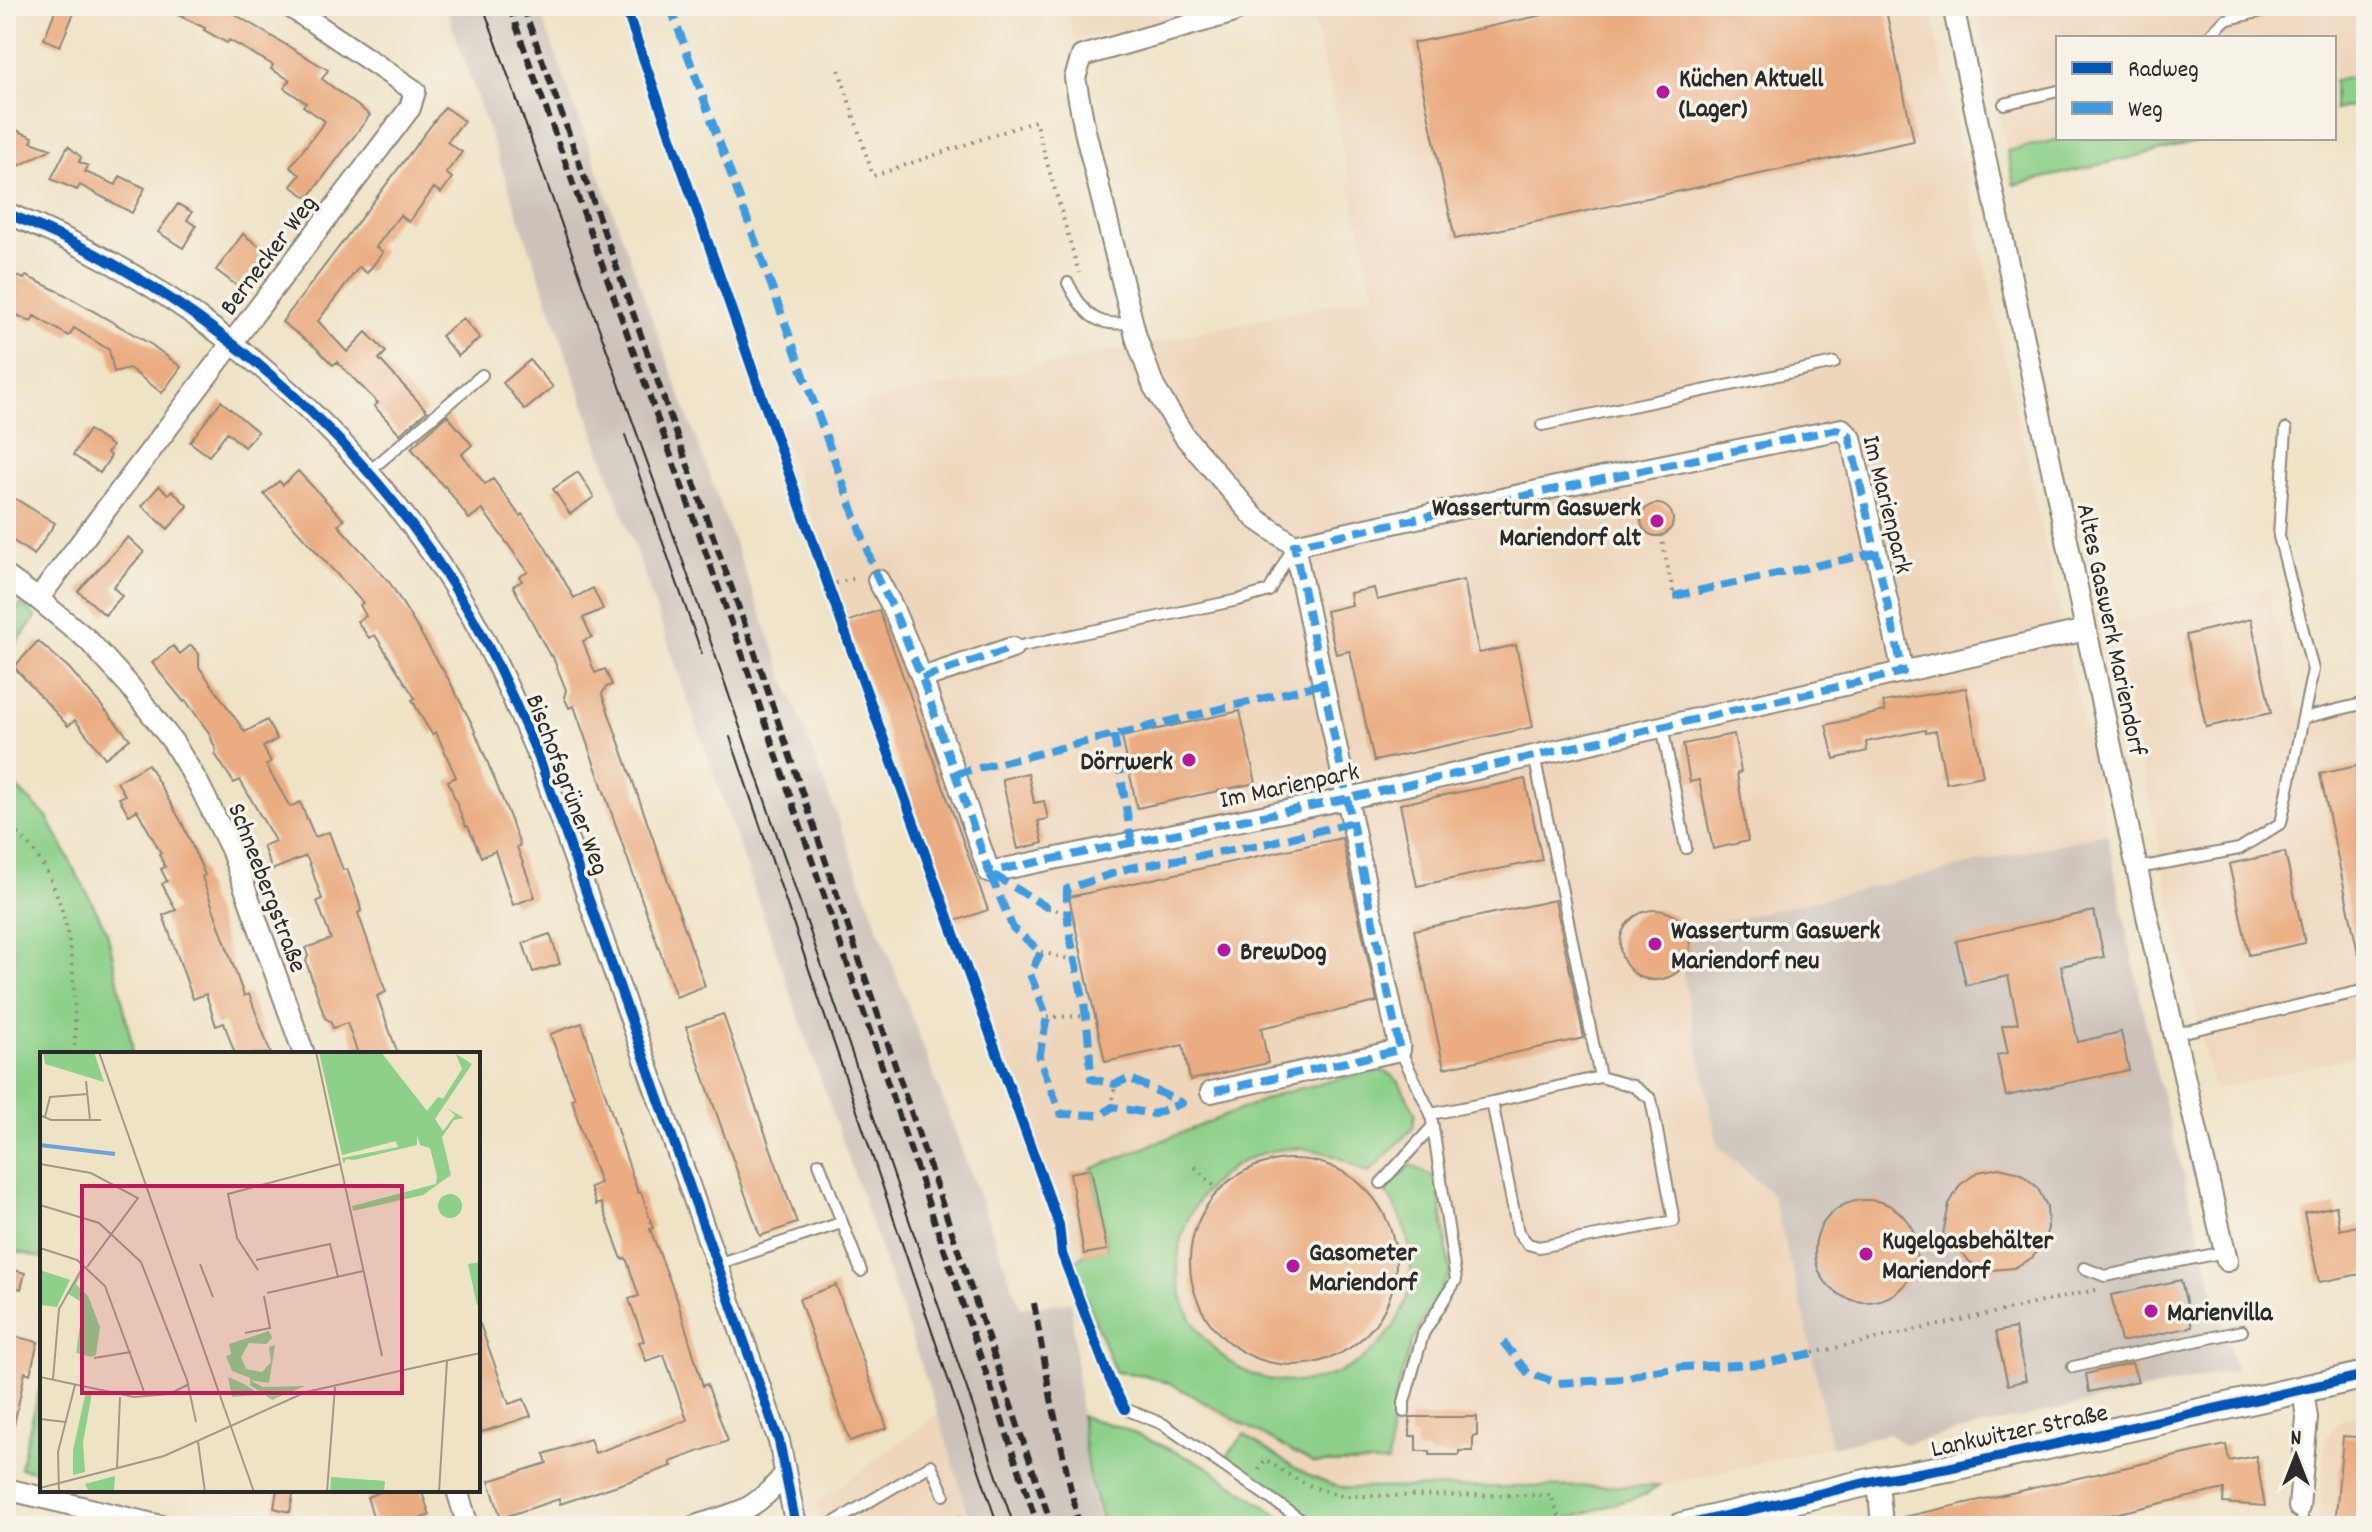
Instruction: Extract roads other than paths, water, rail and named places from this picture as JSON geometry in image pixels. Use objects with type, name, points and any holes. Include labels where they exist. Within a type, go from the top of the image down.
[{"type":"main road","name":"Lankwitzer Straße","points":[[1682,1526],[1878,1480],[1948,1468],[2366,1375]]},
{"type":"street","name":"Bernecker Weg","points":[[38,599],[410,108],[415,91],[289,6]]},
{"type":"street","points":[[1211,1092],[1400,1050],[1294,545],[1255,518],[1185,437],[1154,387],[1132,322],[1075,78],[1082,56],[1247,6]]},
{"type":"street","name":"Altes Gaswerk Mariendorf","points":[[1953,6],[2086,630],[2226,1256]]},
{"type":"street","name":"Bischofsgrüner Weg","points":[[6,213],[130,274],[232,343],[313,414],[367,473],[408,524],[464,605],[500,669],[539,758],[779,1441],[796,1526]]},
{"type":"street","name":"Im Marienpark","points":[[1294,545],[1556,487],[1842,429],[1851,438],[1903,672]]},
{"type":"street","name":"Im Marienpark","points":[[878,580],[922,678],[989,872],[1347,806],[1377,792],[2086,630]]},
{"type":"street","name":"Schneebergstraße","points":[[10,586],[38,599],[88,640],[129,685],[173,742],[223,830],[303,1052]]},
{"type":"street","points":[[922,678],[1012,648]]},
{"type":"street","points":[[2301,1516],[2307,1418],[2303,1390]]},
{"type":"street","points":[[695,1526],[750,1508],[767,1496],[784,1475]]},
{"type":"street","points":[[1878,1480],[1882,1526]]},
{"type":"street","points":[[6,1489],[161,1526]]},
{"type":"street","points":[[458,1492],[468,1526]]},
{"type":"lane","points":[[2210,36],[2225,20],[2283,6]]},
{"type":"lane","points":[[2004,104],[2056,91]]},
{"type":"lane","points":[[1068,283],[1086,313],[1097,320],[1121,324],[1132,322]]},
{"type":"lane","points":[[1542,425],[1834,363]]},
{"type":"lane","points":[[367,473],[482,375]]},
{"type":"lane","points":[[2138,868],[2239,849],[2281,823],[2313,670],[2279,536],[2286,429]]},
{"type":"lane","points":[[1012,648],[1269,591],[1294,545]]},
{"type":"lane","points":[[2303,718],[2366,703]]},
{"type":"lane","points":[[1662,726],[1686,848]]},
{"type":"lane","points":[[1534,755],[1600,1077]]},
{"type":"lane","points":[[2175,1034],[2366,990]]},
{"type":"lane","points":[[1400,1050],[1432,1120],[1456,1280],[1423,1334],[1404,1412]]},
{"type":"lane","points":[[1381,1183],[1432,1120],[1492,1102],[1600,1077],[1633,1086],[1651,1099],[1674,1221],[1539,1247],[1528,1244],[1518,1232],[1492,1102]]},
{"type":"lane","points":[[819,1163],[861,1271]]},
{"type":"lane","points":[[717,1264],[841,1223]]},
{"type":"lane","points":[[2084,1268],[2105,1276],[2226,1256]]},
{"type":"lane","points":[[2073,1367],[2242,1331]]},
{"type":"lane","points":[[1125,1409],[1163,1424],[1310,1526]]},
{"type":"lane","points":[[828,1526],[931,1465],[944,1495]]},
{"type":"water","points":[[960,1513],[964,1526],[927,1526],[926,1523]]},
{"type":"tram line","points":[[483,6],[685,567],[1014,1526]]},
{"type":"tram line","points":[[625,435],[702,654]]},
{"type":"tram line","points":[[730,737],[998,1526]]},
{"type":"railway","points":[[509,6],[738,642],[1038,1526]]},
{"type":"railway","points":[[523,6],[750,639],[1052,1526]]},
{"type":"railway","points":[[1034,1303],[1079,1526]]},
{"type":"place","name":"Küchen Aktuell (Lager)","points":[[1663,92]]},
{"type":"place","name":"Wasserturm Gaswerk Mariendorf alt","points":[[1657,521]]},
{"type":"place","name":"Dörrwerk","points":[[1189,760]]},
{"type":"place","name":"Wasserturm Gaswerk Mariendorf neu","points":[[1655,944]]},
{"type":"place","name":"BrewDog","points":[[1224,950]]},
{"type":"place","name":"Kugelgasbehälter Mariendorf","points":[[1866,1254]]},
{"type":"place","name":"Gasometer Mariendorf","points":[[1293,1266]]},
{"type":"place","name":"Marienvilla","points":[[2151,1311]]}]
